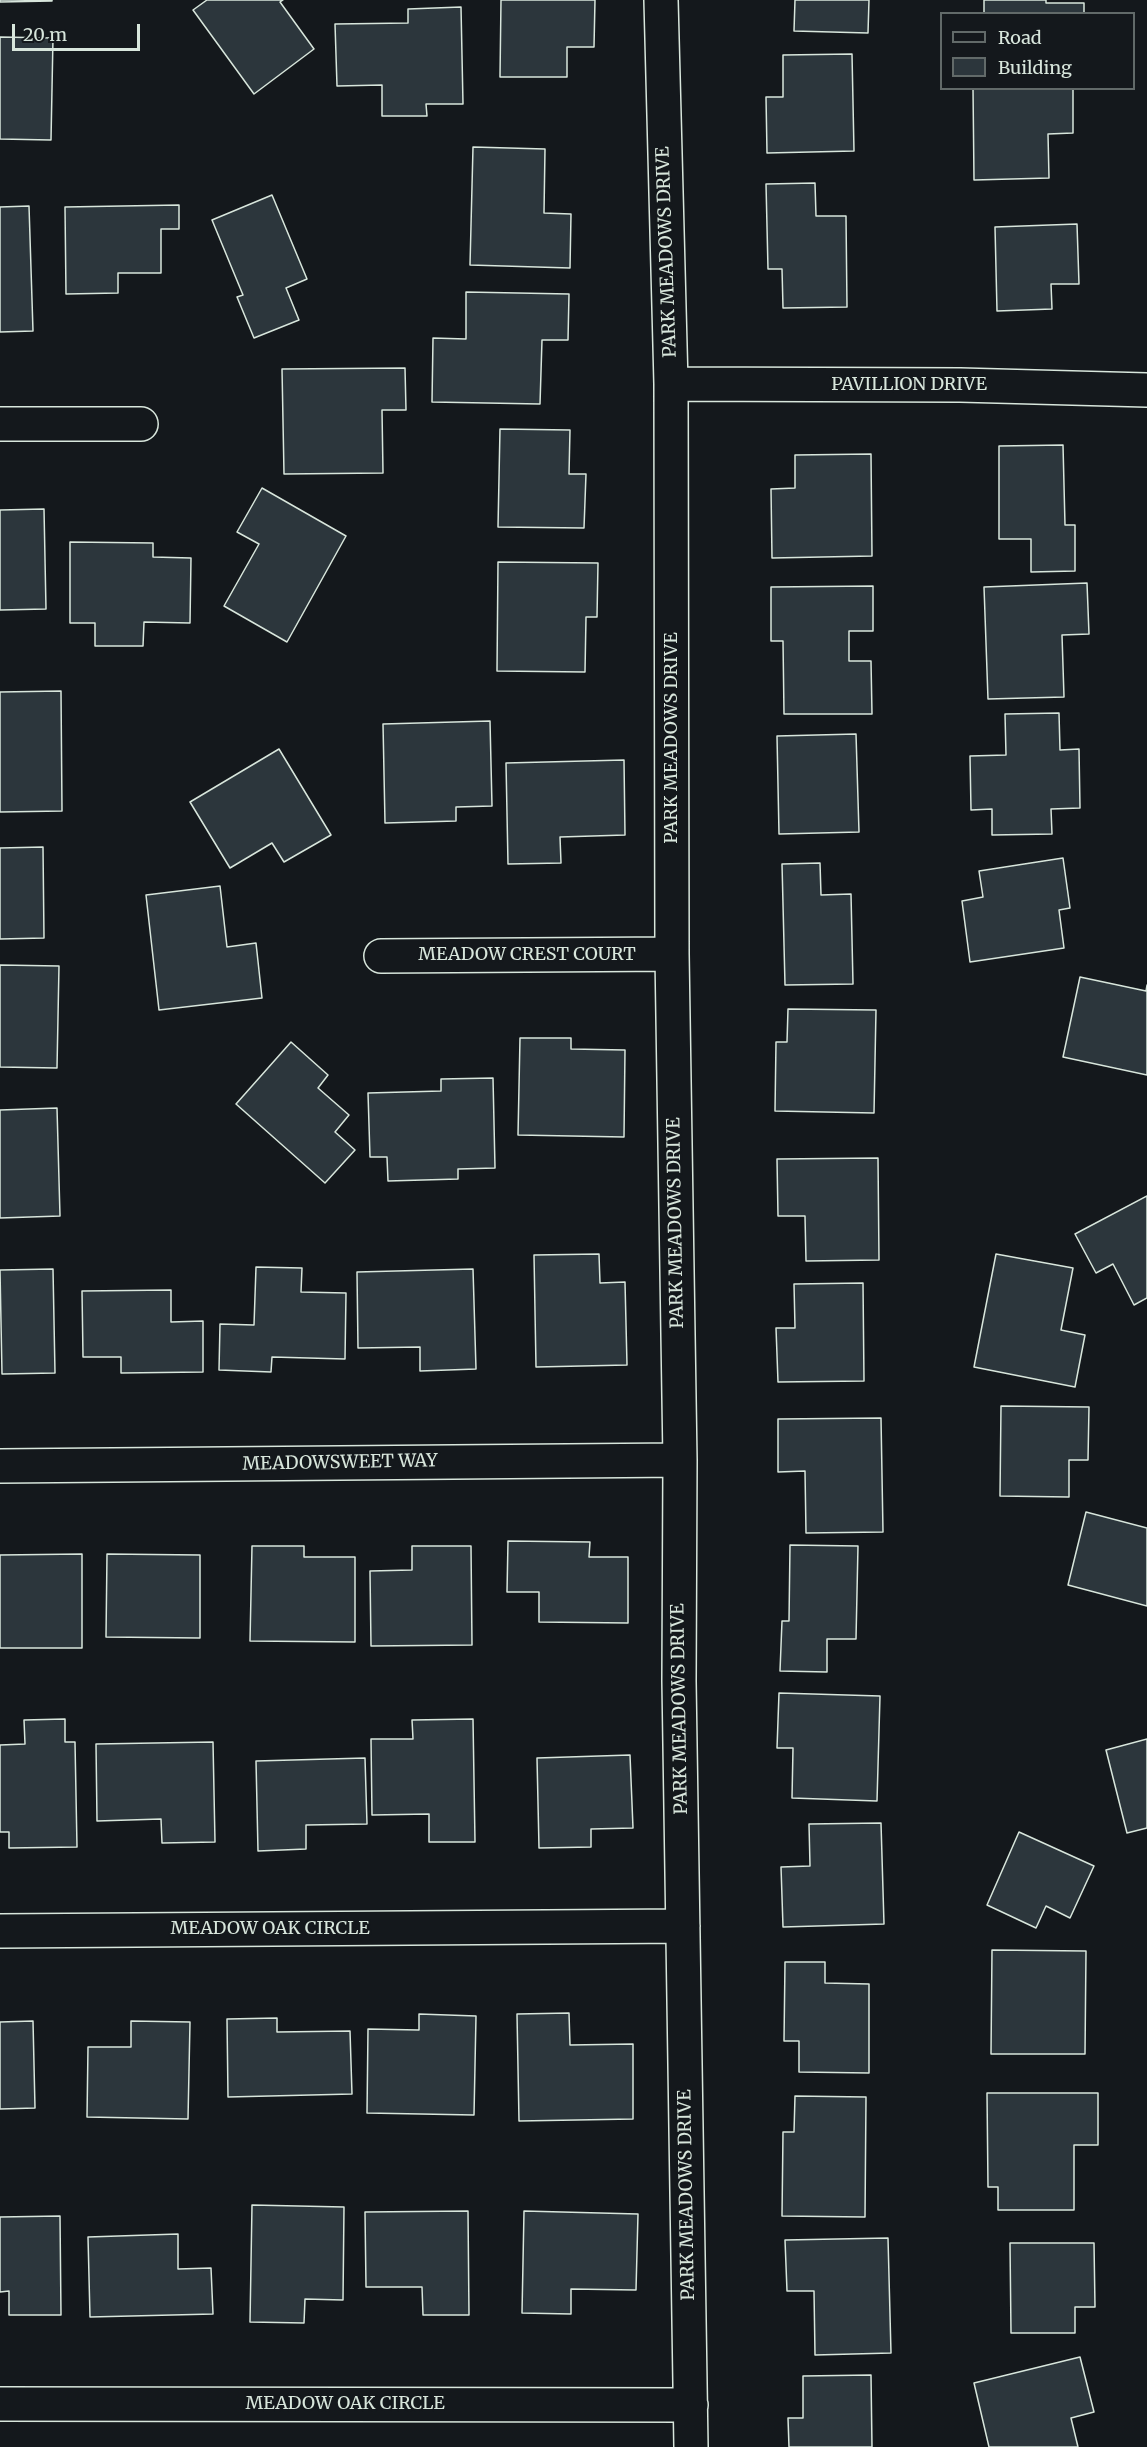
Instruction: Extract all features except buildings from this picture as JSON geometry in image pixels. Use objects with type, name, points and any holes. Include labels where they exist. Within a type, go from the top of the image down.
[{"type":"street","name":"PARK MEADOWS DRIVE","points":[[661,0],[671,384],[672,954],[680,1460],[679,1680],[691,2447]]},
{"type":"street","name":"PAVILLION DRIVE","points":[[671,384],[948,385],[1147,390]]},
{"type":"street","points":[[0,424],[141,424]]},
{"type":"street","name":"MEADOW CREST COURT","points":[[381,956],[672,954]]},
{"type":"street","name":"MEADOWSWEET WAY","points":[[0,1466],[680,1460]]},
{"type":"street","name":"MEADOW OAK CIRCLE","points":[[0,1931],[683,1926]]},
{"type":"street","name":"MEADOW OAK CIRCLE","points":[[0,2404],[691,2405]]}]
